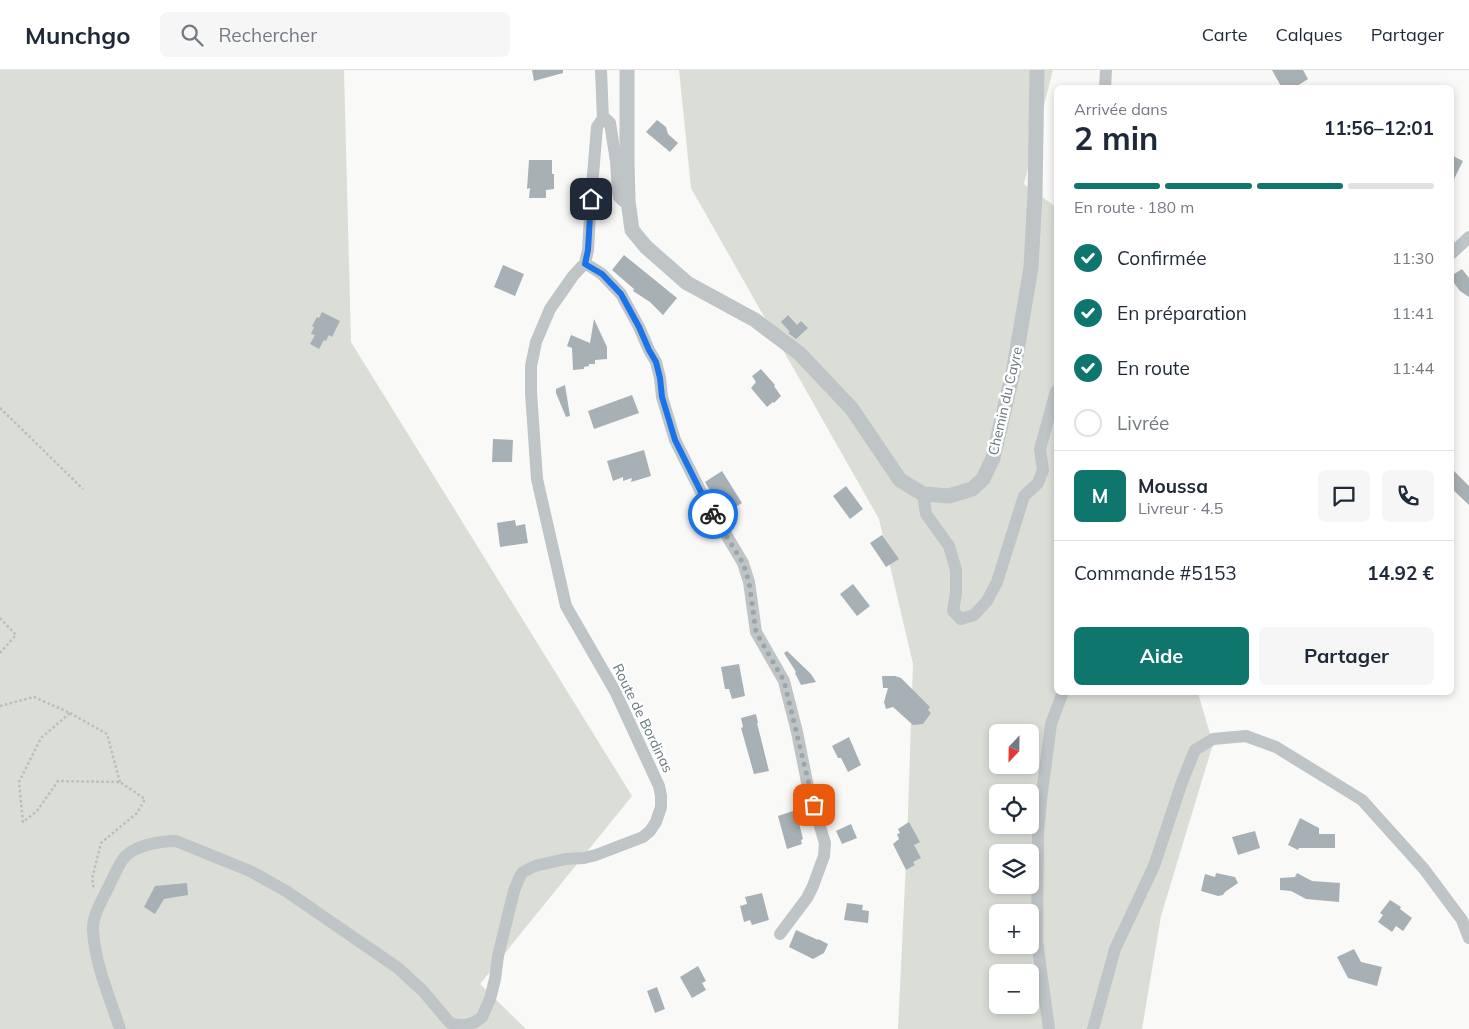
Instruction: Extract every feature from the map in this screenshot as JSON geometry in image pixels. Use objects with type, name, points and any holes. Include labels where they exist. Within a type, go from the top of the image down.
[{"type":"street","points":[[600,70],[603,120]]},
{"type":"street","name":"Chemin du Cayre","points":[[627,70],[626,161],[632,230],[646,247],[687,283],[754,320],[799,353],[852,409],[900,480],[923,494],[950,496],[972,489],[983,479],[993,458],[1014,368],[1031,267],[1035,194],[1037,70]]},
{"type":"street","points":[[1105,85],[1106,70]]},
{"type":"street","points":[[628,201],[623,201],[619,197],[610,122],[606,119],[600,121],[597,127],[588,250],[585,264],[602,274],[621,294],[639,327],[656,362],[662,397],[675,440],[702,494],[743,563],[749,582],[756,632],[784,681],[808,786],[825,842],[824,856],[813,886],[807,898],[780,934]]},
{"type":"street","points":[[1454,251],[1469,237]]},
{"type":"street","name":"Route de Bordinas","points":[[120,1029],[100,968],[93,927],[98,907],[124,858],[132,852],[152,843],[176,841],[250,870],[286,891],[398,968],[423,991],[450,1023],[466,1025],[475,1022],[482,1016],[490,999],[498,956],[514,891],[523,872],[548,862],[596,855],[643,837],[656,822],[661,807],[659,786],[615,691],[566,606],[537,479],[531,393],[531,366],[536,342],[550,309],[573,276],[585,264]]},
{"type":"street","points":[[923,494],[926,514],[949,546],[956,570],[956,593],[953,611],[961,618],[974,615],[987,602],[997,582],[1024,496],[1038,483],[1041,476],[1043,470],[1040,449],[1054,399]]},
{"type":"street","points":[[1049,1029],[1037,941],[1038,830],[1051,724],[1062,695]]},
{"type":"street","points":[[1093,1029],[1115,949],[1154,866],[1182,782],[1195,750],[1213,739],[1246,736],[1276,748],[1362,800],[1424,868],[1462,920],[1469,938]]},
{"type":"path","points":[[0,408],[83,489]]},
{"type":"path","points":[[0,618],[16,635],[0,653]]},
{"type":"path","points":[[0,706],[34,697],[70,713],[107,734],[120,782]]},
{"type":"path","points":[[70,713],[41,738],[20,782],[23,822],[38,811],[58,781],[120,782],[145,800],[137,813],[101,842],[92,879],[98,907]]},
{"type":"shaded area","points":[[0,70],[344,70],[351,342],[632,796],[480,984],[526,1029],[0,1029]]},
{"type":"shaded area","points":[[679,70],[1053,70],[1024,184],[1054,206],[1054,695],[1199,695],[1213,744],[1161,916],[1142,1029],[898,1029],[913,664],[879,519],[691,188]]},
{"type":"building","points":[[532,70],[563,70],[563,73],[534,81]]},
{"type":"building","points":[[1272,70],[1303,70],[1308,79],[1299,85],[1280,85]]},
{"type":"building","points":[[657,120],[666,127],[668,134],[678,143],[670,152],[646,132]]},
{"type":"building","points":[[1454,156],[1463,161],[1454,179]]},
{"type":"building","points":[[529,160],[552,160],[554,189],[546,190],[546,198],[529,198],[530,188],[527,189]]},
{"type":"building","points":[[624,255],[677,298],[663,315],[650,302],[633,291],[634,289],[612,270]]},
{"type":"building","points":[[503,265],[524,274],[515,296],[494,287]]},
{"type":"building","points":[[1462,269],[1469,278],[1469,297],[1460,291],[1454,283],[1454,274]]},
{"type":"building","points":[[322,312],[340,321],[332,337],[329,335],[319,349],[310,344],[315,335],[311,334],[314,327],[312,326]]},
{"type":"building","points":[[788,315],[797,325],[801,321],[808,328],[796,339],[788,333],[790,332],[781,322]]},
{"type":"building","points":[[594,319],[607,347],[607,359],[595,360],[595,364],[589,364],[584,369],[573,370],[572,348],[567,346],[571,335],[590,343]]},
{"type":"building","points":[[761,369],[775,385],[781,396],[767,407],[751,388],[756,382],[752,376]]},
{"type":"building","points":[[565,385],[570,416],[566,417],[556,393],[556,389]]},
{"type":"building","points":[[632,395],[639,413],[594,429],[588,411]]},
{"type":"building","points":[[493,439],[513,440],[512,462],[492,462]]},
{"type":"building","points":[[644,450],[651,476],[631,482],[632,478],[623,481],[623,477],[613,481],[607,461]]},
{"type":"building","points":[[722,471],[742,503],[724,514],[705,482]]},
{"type":"building","points":[[1454,471],[1469,486],[1469,505],[1454,491]]},
{"type":"building","points":[[846,486],[863,509],[850,519],[833,496]]},
{"type":"building","points":[[515,520],[516,526],[525,524],[528,543],[500,547],[497,523]]},
{"type":"building","points":[[882,535],[899,559],[886,567],[870,543]]},
{"type":"building","points":[[853,584],[870,606],[857,616],[840,594]]},
{"type":"building","points":[[787,651],[811,674],[816,682],[801,685],[796,672],[784,653]]},
{"type":"building","points":[[739,664],[745,696],[732,699],[729,689],[725,689],[721,667]]},
{"type":"building","points":[[882,676],[901,678],[930,707],[928,710],[931,713],[923,724],[913,725],[893,707],[886,709],[884,702],[888,688],[883,688]]},
{"type":"building","points":[[756,714],[769,771],[754,774],[741,728],[743,727],[741,718]]},
{"type":"building","points":[[849,737],[861,765],[848,772],[832,746]]},
{"type":"building","points":[[793,811],[797,824],[799,823],[803,839],[801,840],[802,844],[787,849],[778,816]]},
{"type":"building","points":[[1300,818],[1319,828],[1319,834],[1335,834],[1335,848],[1299,848],[1298,850],[1288,845]]},
{"type":"building","points":[[909,822],[920,842],[914,845],[921,858],[913,862],[915,865],[906,870],[893,844],[899,839],[897,834],[900,833],[898,829]]},
{"type":"building","points":[[851,824],[857,838],[842,844],[836,831]]},
{"type":"building","points":[[1255,831],[1260,848],[1238,855],[1232,837]]},
{"type":"building","points":[[1216,873],[1235,877],[1238,883],[1223,895],[1218,896],[1201,891],[1205,874],[1215,877]]},
{"type":"building","points":[[1297,873],[1312,881],[1340,883],[1339,902],[1306,899],[1291,891],[1280,890],[1280,878],[1295,877]]},
{"type":"building","points":[[187,883],[188,895],[164,899],[155,914],[144,907],[155,886]]},
{"type":"building","points":[[762,893],[769,920],[752,925],[750,920],[744,922],[740,906],[747,904],[745,897]]},
{"type":"building","points":[[1390,900],[1401,907],[1400,909],[1412,918],[1403,931],[1396,926],[1392,932],[1378,922],[1383,915],[1380,913]]},
{"type":"building","points":[[847,903],[863,905],[862,910],[869,911],[868,923],[844,920]]},
{"type":"building","points":[[796,930],[828,944],[824,953],[813,959],[789,947]]},
{"type":"building","points":[[1354,949],[1361,962],[1382,967],[1377,986],[1348,978],[1337,957]]},
{"type":"building","points":[[698,966],[706,981],[702,983],[706,990],[692,998],[680,977]]},
{"type":"building","points":[[657,987],[665,1009],[655,1013],[647,991]]},
{"type":"way so far","points":[[713,514],[743,563],[749,582],[756,632],[784,681],[814,805]]},
{"type":"route","points":[[591,199],[588,250],[585,264],[602,274],[621,294],[639,327],[656,362],[662,397],[675,440],[713,514]]}]
